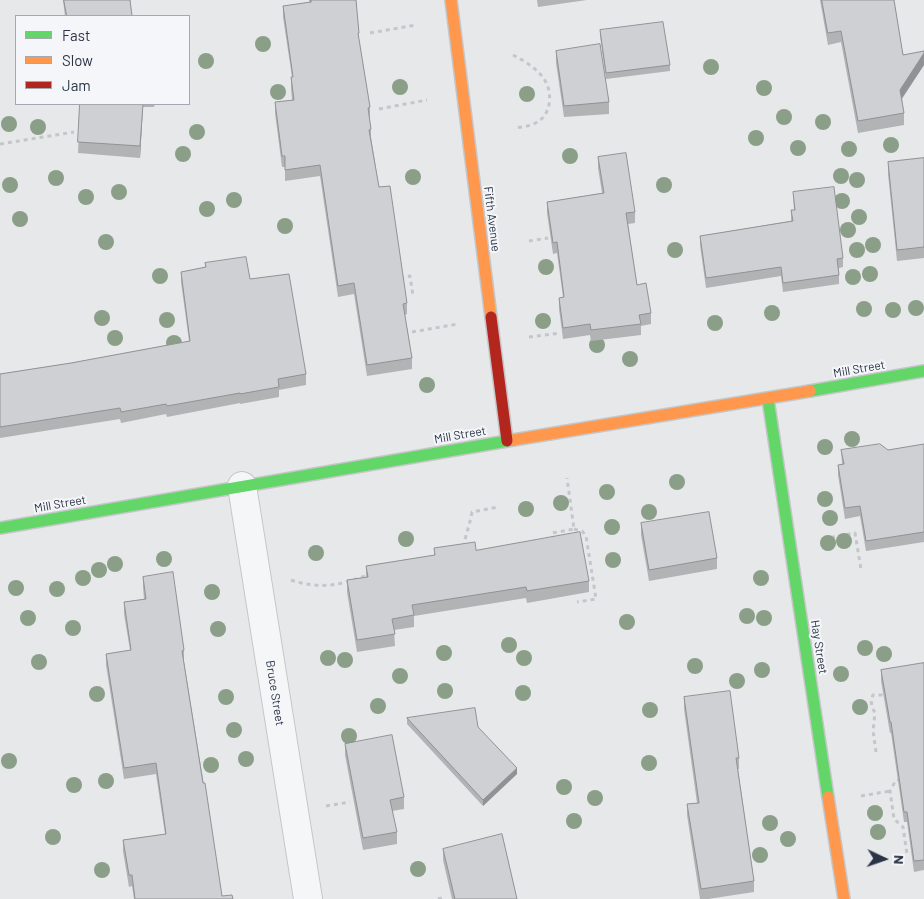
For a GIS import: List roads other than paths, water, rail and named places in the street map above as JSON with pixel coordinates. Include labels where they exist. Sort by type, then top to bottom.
[{"type":"street","name":"Fifth Avenue","points":[[450,0],[507,441]]},
{"type":"street","name":"Mill Street","points":[[0,528],[924,371]]},
{"type":"street","name":"Hay Street","points":[[768,399],[844,899]]},
{"type":"street","name":"Bruce Street","points":[[242,486],[308,899]]}]
